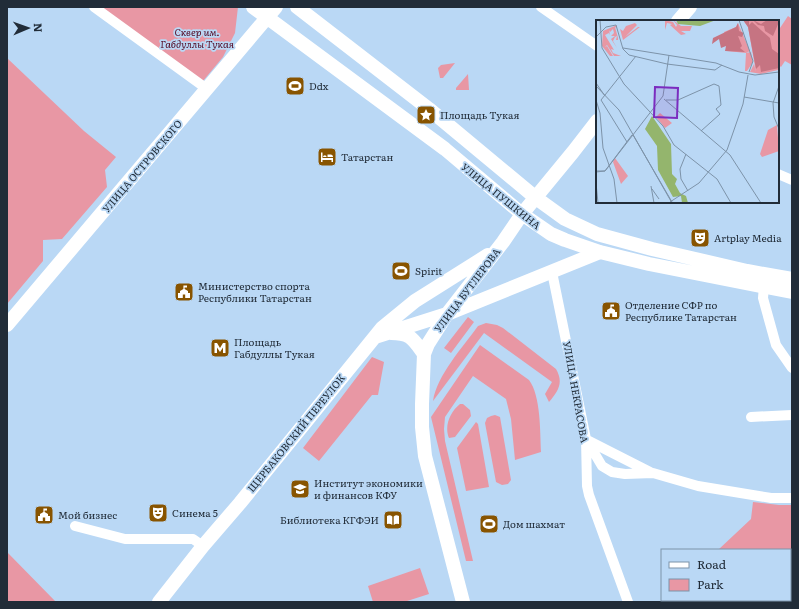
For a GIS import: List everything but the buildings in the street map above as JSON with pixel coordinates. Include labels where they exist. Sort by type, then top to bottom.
[{"type":"main road","name":"УЛИЦА ПУШКИНА","points":[[254,7],[272,12],[445,149],[522,214],[551,234],[600,252],[649,264],[792,292]]},
{"type":"main road","name":"УЛИЦА ПУШКИНА","points":[[296,7],[429,109],[536,198],[565,219],[597,234],[702,261],[792,279]]},
{"type":"main road","points":[[679,20],[690,7]]},
{"type":"main road","name":"УЛИЦА ОСТРОВСКОГО","points":[[7,325],[272,12]]},
{"type":"main road","name":"УЛИЦА БУТЛЕРОВА","points":[[463,602],[425,456],[422,428],[424,354],[428,344],[447,314],[499,248],[522,214],[596,122]]},
{"type":"main road","name":"ЩЕРБАКОВСКИЙ ПЕРЕУЛОК","points":[[159,602],[203,546],[379,335],[382,328],[415,301],[499,248]]},
{"type":"main road","points":[[379,335],[447,314],[600,252]]},
{"type":"main road","points":[[379,335],[405,334],[415,341],[424,354]]},
{"type":"street","points":[[94,7],[207,89]]},
{"type":"street","points":[[541,7],[596,45]]},
{"type":"street","points":[[779,174],[792,180]]},
{"type":"street","name":"УЛИЦА НЕКРАСОВА","points":[[552,272],[586,439],[587,486],[589,495],[628,602]]},
{"type":"street","points":[[764,286],[763,298],[776,345],[792,368]]},
{"type":"street","points":[[751,417],[792,416]]},
{"type":"street","points":[[586,439],[598,460],[606,470],[625,474],[653,473]]},
{"type":"street","points":[[586,439],[616,456],[653,473],[698,486],[771,498],[792,498]]},
{"type":"street","points":[[75,526],[125,539],[193,539],[203,546]]},
{"type":"green space","name":"Сквер им. Габдуллы Тукая","points":[[101,7],[238,7],[235,33],[223,57],[203,81]]},
{"type":"green space","points":[[788,16],[792,19],[792,65],[785,61],[781,67],[779,65],[779,30]]},
{"type":"green space","points":[[7,58],[84,131],[116,157],[105,170],[107,187],[62,239],[43,240],[43,261],[7,304]]},
{"type":"green space","points":[[455,63],[443,78],[440,78],[438,68],[441,65]]},
{"type":"green space","points":[[468,74],[469,90],[456,90],[456,88]]},
{"type":"green space","points":[[468,317],[474,322],[451,353],[444,348]]},
{"type":"green space","points":[[486,323],[503,328],[556,369],[560,383],[549,402],[545,394],[552,382],[484,333],[433,401],[435,391],[451,362],[478,326]]},
{"type":"green space","points":[[480,345],[529,380],[533,387],[538,405],[541,452],[515,460],[511,419],[506,399],[473,376],[445,417],[444,429],[445,441],[473,561],[466,561],[431,417]]},
{"type":"green space","points":[[372,357],[384,362],[378,395],[372,395],[319,461],[303,448]]},
{"type":"green space","points":[[460,404],[463,404],[470,410],[471,416],[455,437],[449,438],[447,429],[449,420],[453,411]]},
{"type":"green space","points":[[495,415],[500,417],[511,480],[508,484],[502,485],[496,482],[485,423],[487,418]]},
{"type":"green space","points":[[476,422],[478,424],[489,487],[466,491],[457,448]]},
{"type":"green space","points":[[753,502],[792,505],[792,602],[745,601],[791,601],[791,549],[719,549],[751,519]]},
{"type":"green space","points":[[7,552],[56,602],[7,602]]},
{"type":"green space","points":[[420,568],[429,594],[404,602],[373,602],[368,586]]},
{"type":"place","name":"Ddx","points":[[295,86]]},
{"type":"place","name":"Площадь Тукая","points":[[426,115]]},
{"type":"place","name":"Татарстан","points":[[327,157]]},
{"type":"place","name":"Artplay Media","points":[[700,238]]},
{"type":"place","name":"Spirit","points":[[401,271]]},
{"type":"place","name":"Министерство спорта Республики Татарстан","points":[[184,292]]},
{"type":"place","name":"Отделение СФР по Республике Татарстан","points":[[611,311]]},
{"type":"place","name":"Площадь Габдуллы Тукая","points":[[220,348]]},
{"type":"place","name":"Институт экономики и финансов КФУ","points":[[300,489]]},
{"type":"place","name":"Синема 5","points":[[158,513]]},
{"type":"place","name":"Мой бизнес","points":[[44,515]]},
{"type":"place","name":"Библиотека КГФЭИ","points":[[393,520]]},
{"type":"place","name":"Дом шахмат","points":[[489,524]]}]
